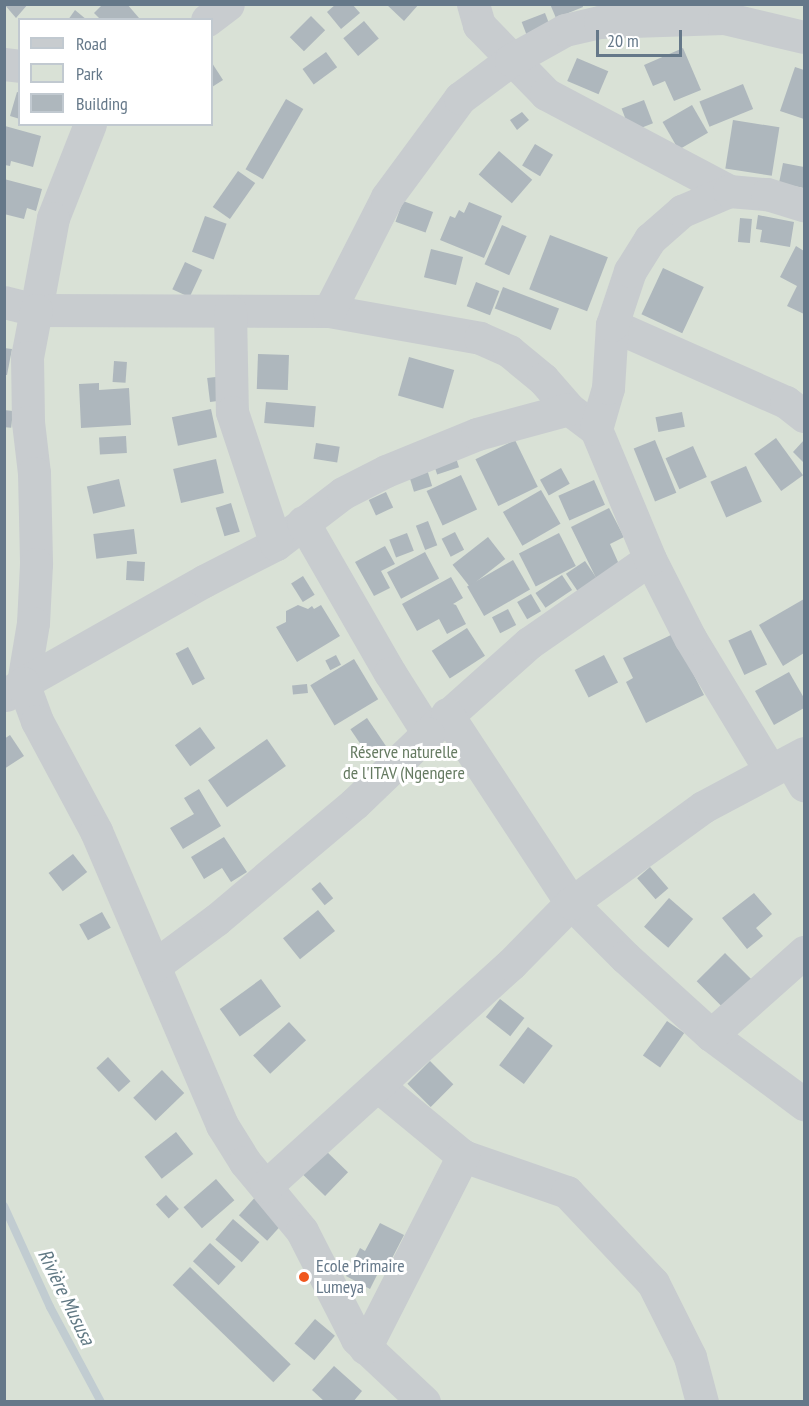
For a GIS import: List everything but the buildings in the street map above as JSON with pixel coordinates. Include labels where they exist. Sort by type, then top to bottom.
[{"type":"street","points":[[210,18],[228,4]]},
{"type":"street","points":[[473,4],[479,25],[546,94],[729,191],[767,194],[804,205]]},
{"type":"street","points":[[329,312],[387,197],[460,98],[511,60],[565,30],[600,22],[724,18],[794,25]]},
{"type":"street","points":[[14,689],[33,623],[36,564],[34,473],[28,422],[27,357],[53,218],[89,126]]},
{"type":"street","points":[[596,429],[608,388],[612,325],[630,272],[650,239],[682,211],[729,191]]},
{"type":"street","points":[[4,302],[36,309],[329,312],[480,338],[509,351],[543,379],[569,409],[596,429],[650,559],[690,638],[792,767],[704,807],[571,903],[511,964],[266,1186]]},
{"type":"street","points":[[230,311],[232,412],[276,544]]},
{"type":"street","points":[[612,325],[786,402],[804,416]]},
{"type":"street","points":[[14,689],[204,581],[276,544],[343,493],[386,471],[477,434],[569,409]]},
{"type":"street","points":[[303,522],[390,673],[438,723],[571,903],[625,957],[711,1035],[804,1104]]},
{"type":"street","points":[[154,966],[216,920],[355,803],[438,723],[529,643],[650,559]]},
{"type":"street","points":[[14,689],[37,721],[96,831],[222,1125],[245,1162],[302,1231],[357,1339],[424,1401]]},
{"type":"street","points":[[711,1035],[804,952]]},
{"type":"street","points":[[378,1086],[463,1156],[567,1192],[653,1283],[690,1357],[702,1401]]},
{"type":"street","points":[[365,1348],[463,1156]]},
{"type":"green space","name":"Réserve naturelle de l'ITAV (Ngengere","points":[[5,5],[804,5],[804,1401],[5,1401]]},
{"type":"waterway","name":"Rivière Mususa","points":[[4,1206],[50,1307],[101,1402]]},
{"type":"place","name":"Ecole Primaire Lumeya","points":[[304,1277]]}]
